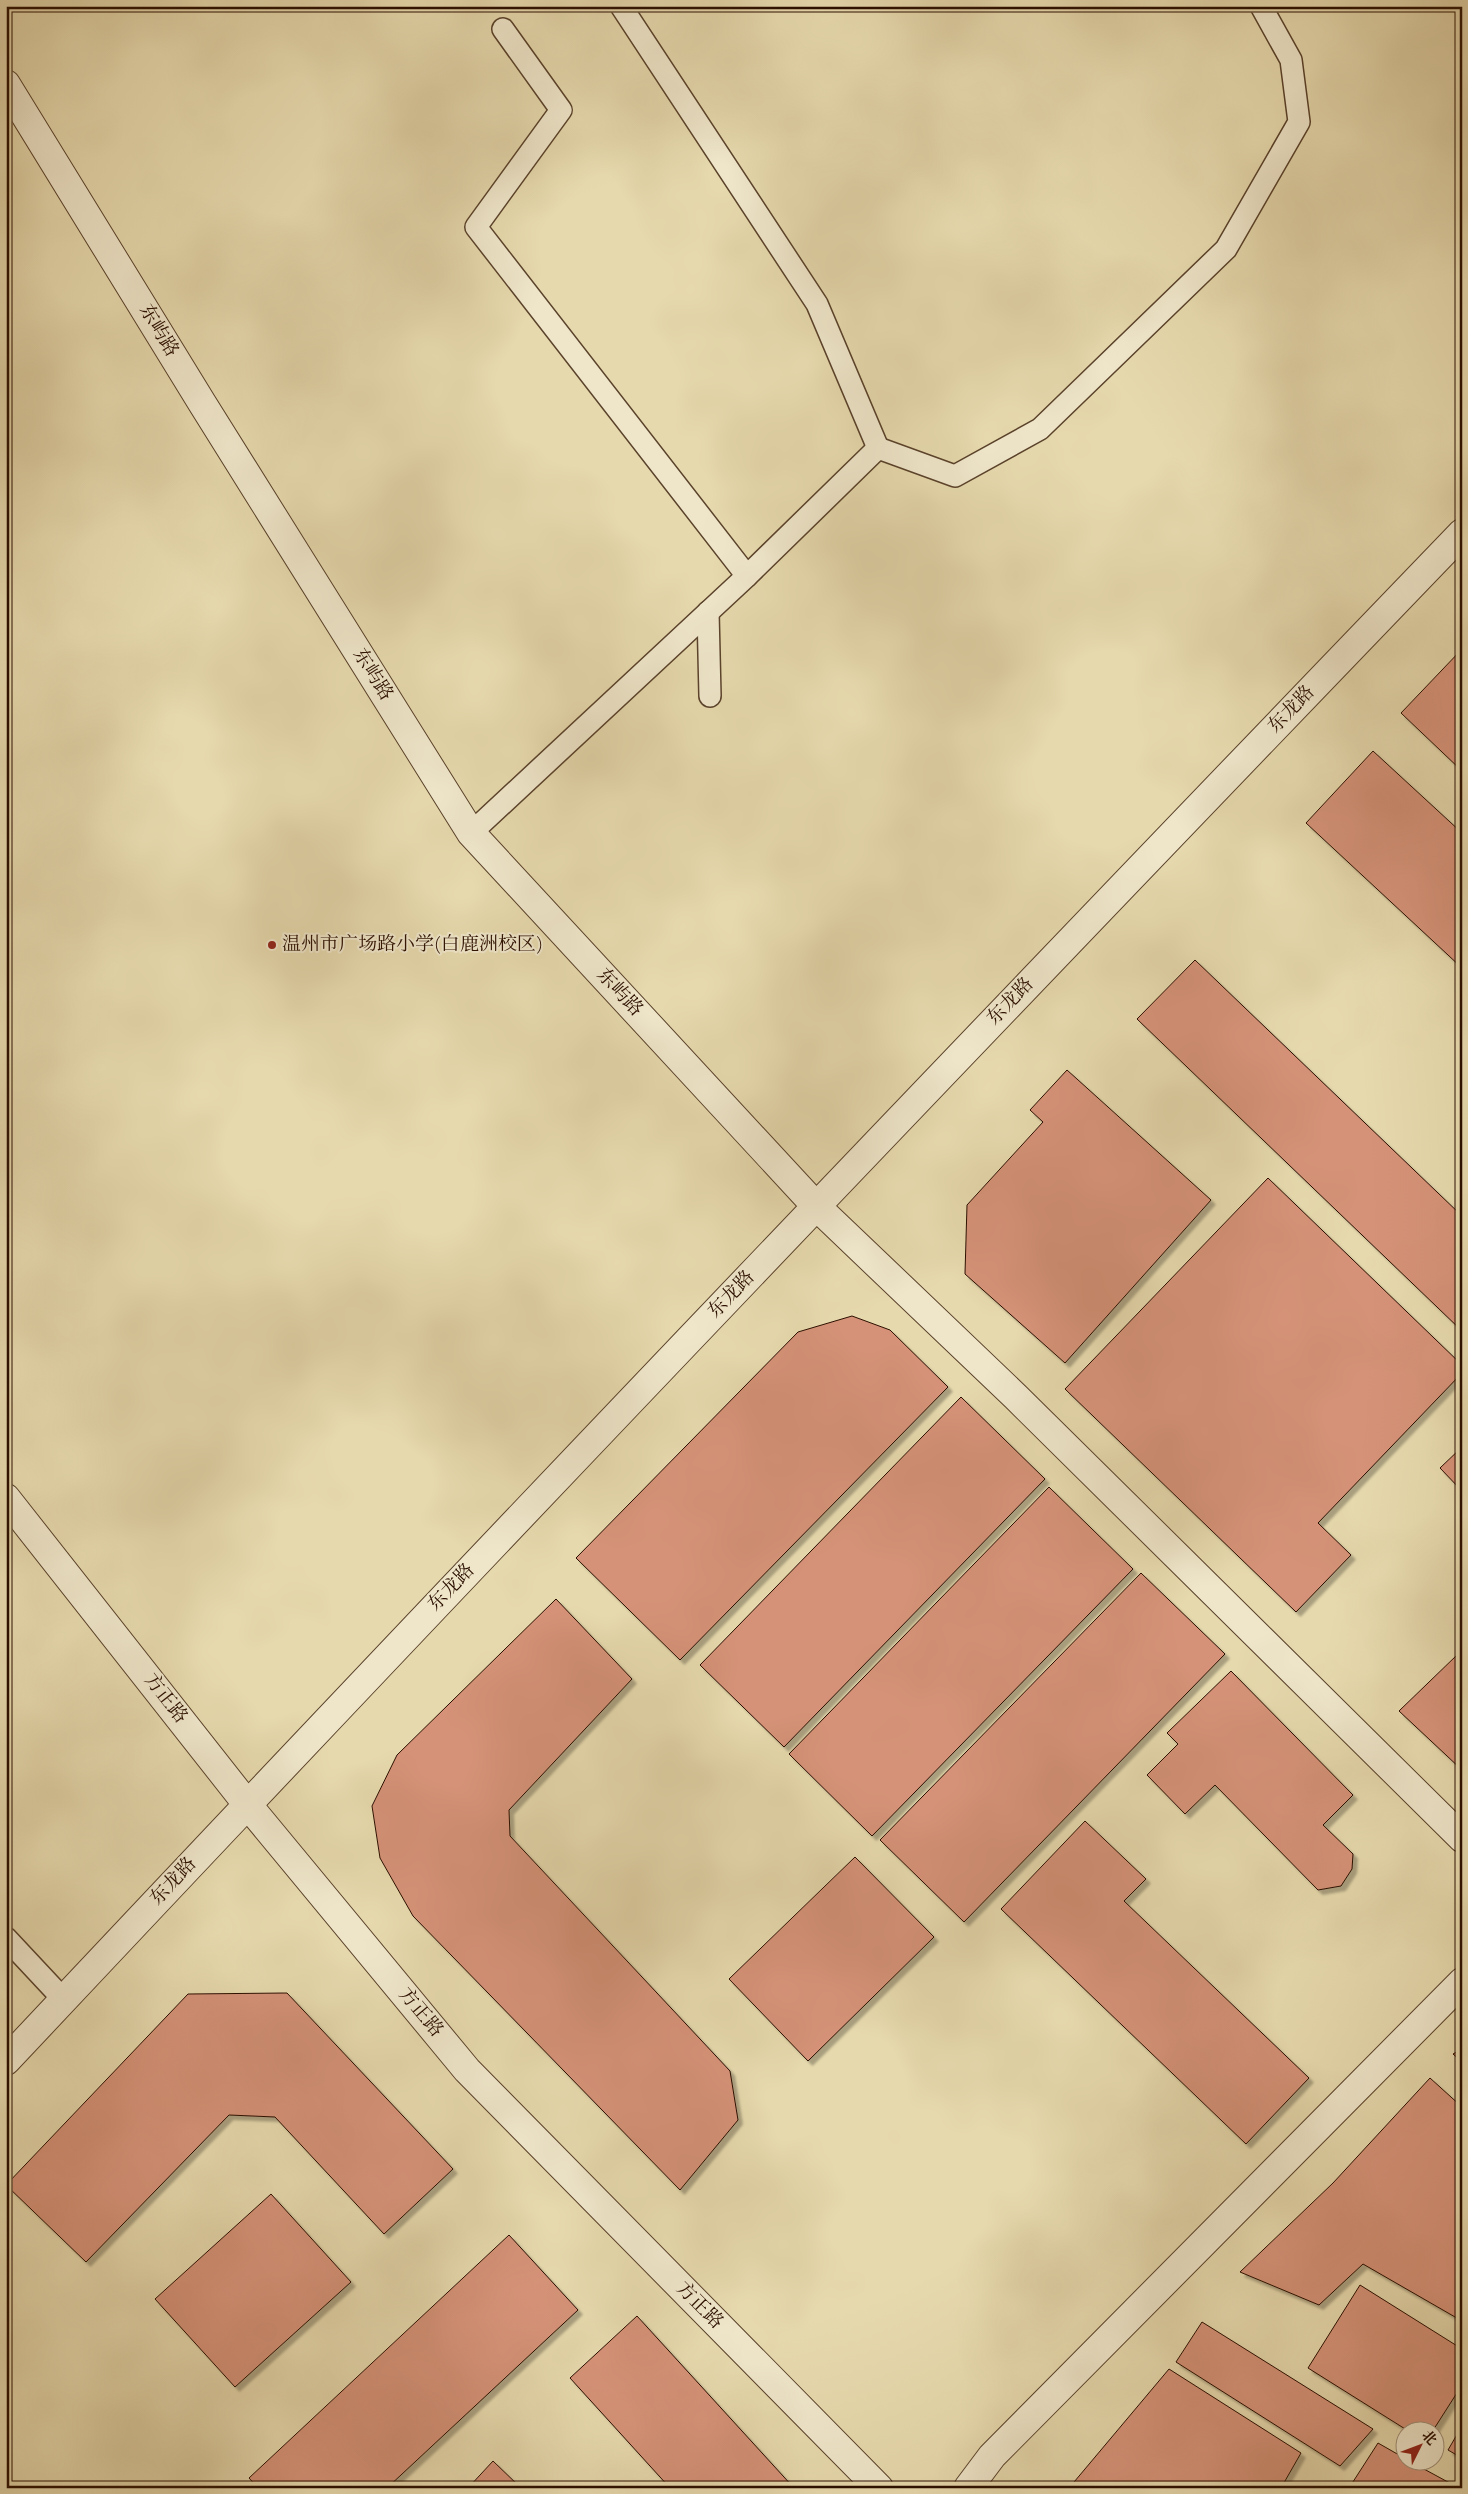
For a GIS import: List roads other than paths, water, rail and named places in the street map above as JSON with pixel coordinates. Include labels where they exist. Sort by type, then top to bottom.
[{"type":"street","name":"东屿路","points":[[6,84],[202,403],[471,833],[816,1206],[1016,1397],[1462,1838]]},
{"type":"street","name":"东龙路","points":[[6,2061],[816,1206],[1462,533]]},
{"type":"street","name":"方正路","points":[[6,1498],[248,1804],[467,2070],[879,2488]]},
{"type":"street","points":[[968,2488],[992,2456],[1462,1982]]},
{"type":"lane","points":[[621,6],[817,304],[878,448],[955,476],[1040,429],[1226,249],[1299,122],[1291,60],[1260,6]]},
{"type":"lane","points":[[503,29],[561,110],[476,227],[747,576]]},
{"type":"lane","points":[[471,833],[747,576],[878,448]]},
{"type":"lane","points":[[708,612],[710,696]]},
{"type":"lane","points":[[6,1938],[64,2000]]},
{"type":"place","name":"温州市广场路小学(白鹿洲校区)","points":[[272,945]]}]
